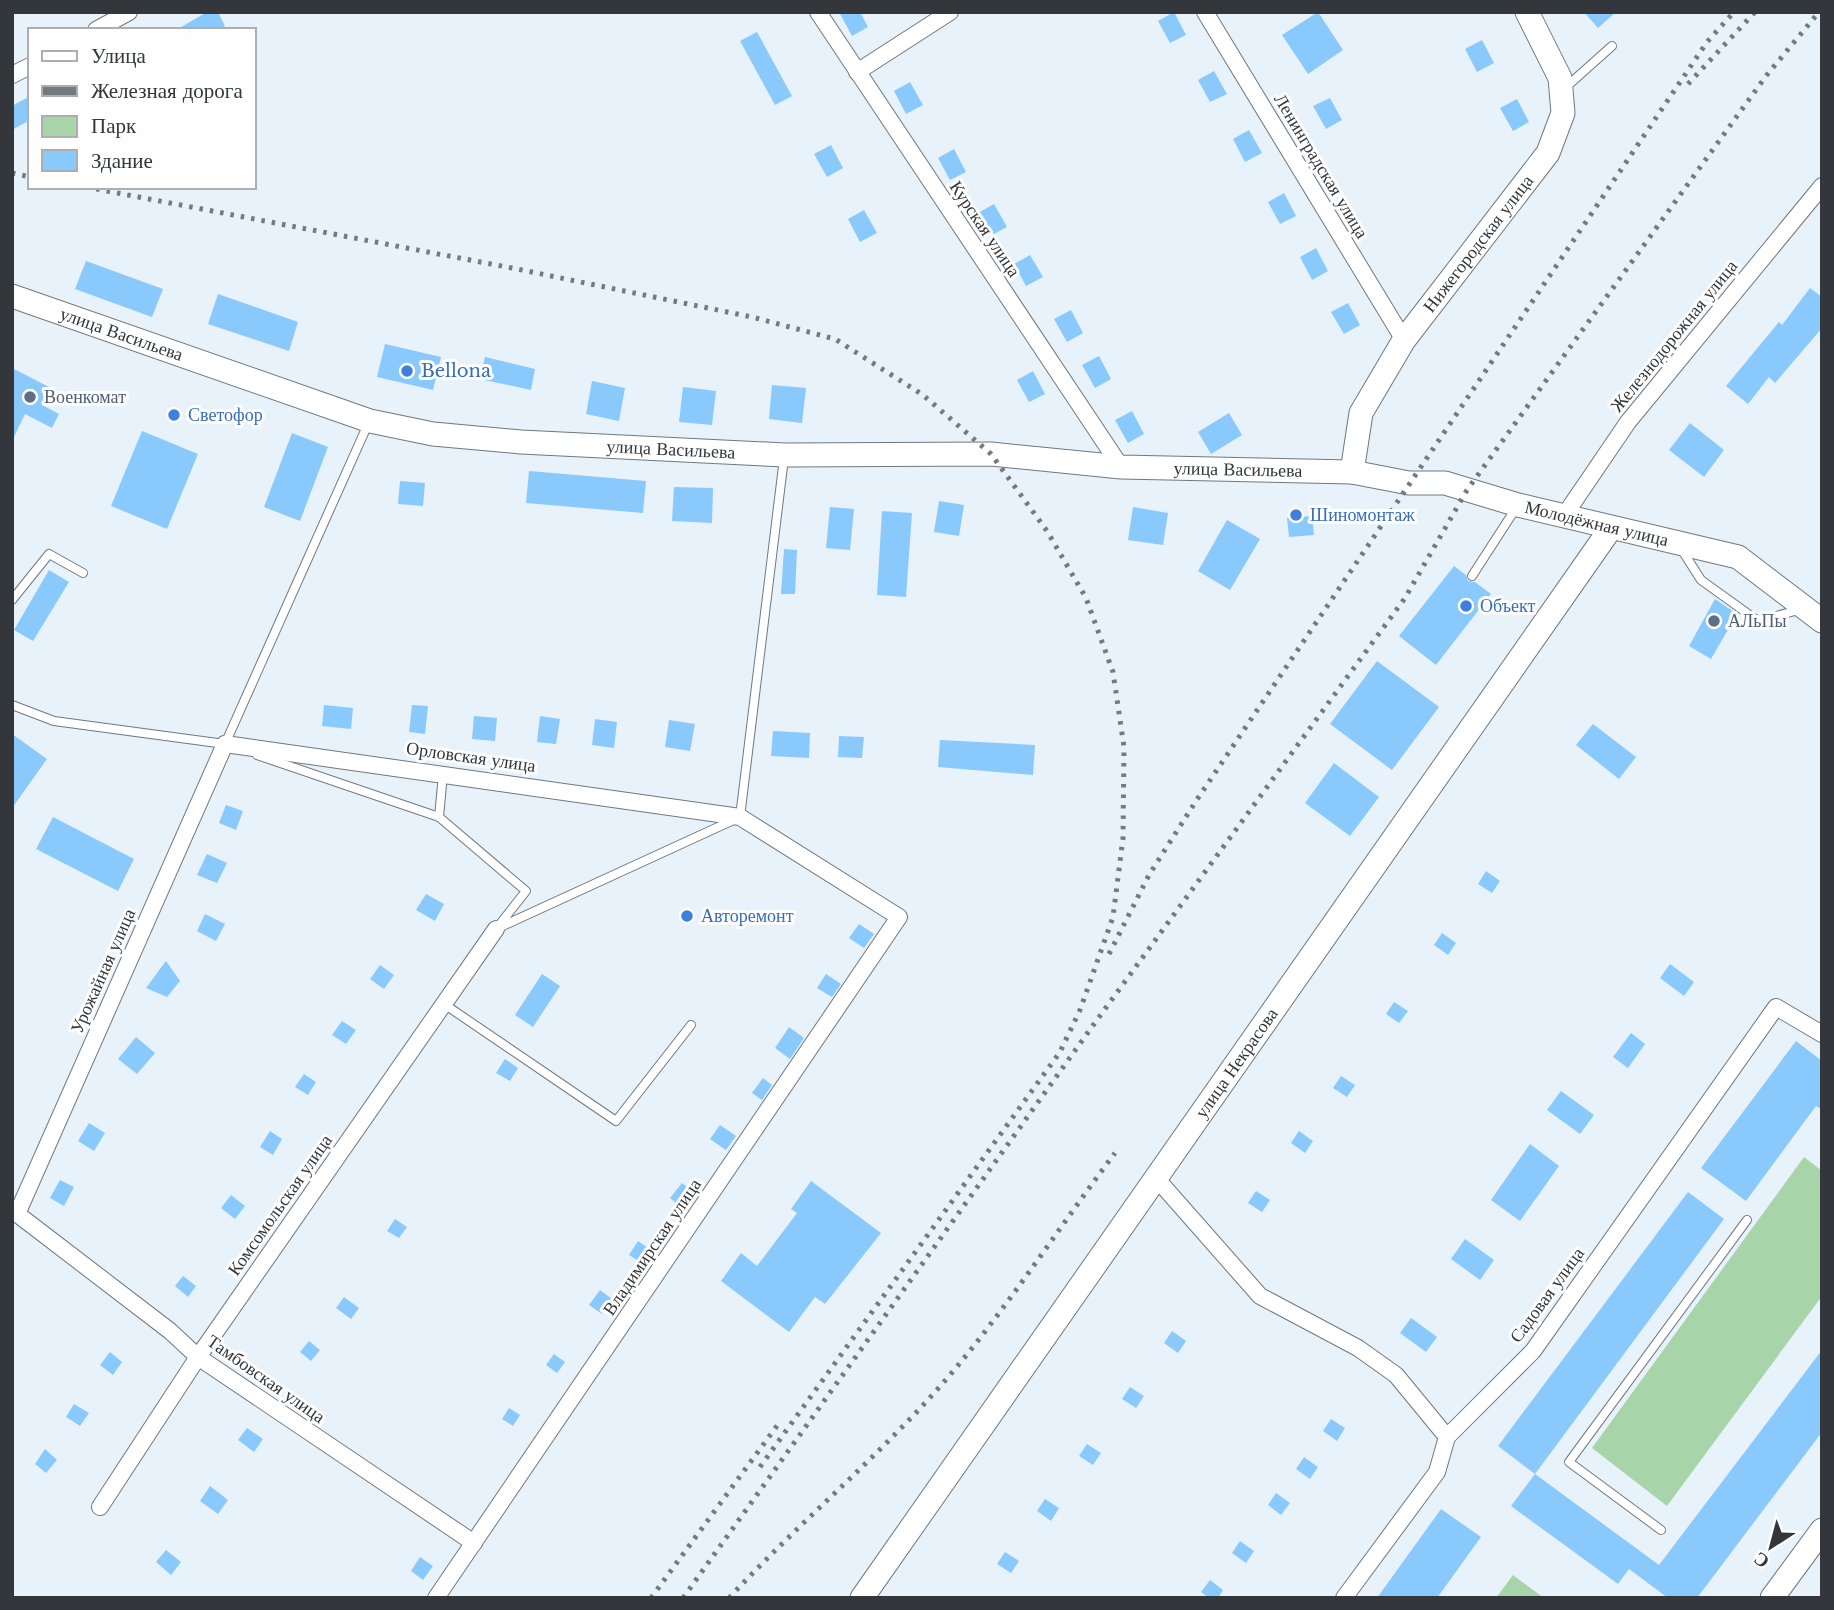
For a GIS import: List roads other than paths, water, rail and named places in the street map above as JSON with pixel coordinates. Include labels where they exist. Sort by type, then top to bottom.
[{"type":"street","points":[[100,28],[129,12]]},
{"type":"street","name":"Курская улица","points":[[818,12],[1121,467]]},
{"type":"street","points":[[857,72],[950,12]]},
{"type":"street","name":"Ленинградская улица","points":[[1205,12],[1404,340]]},
{"type":"street","name":"Нижегородская улица","points":[[1352,472],[1361,413],[1404,340],[1548,153],[1563,113],[1560,78],[1527,12]]},
{"type":"street","points":[[12,75],[28,67]]},
{"type":"street","name":"Железнодорожная улица","points":[[1564,516],[1628,422],[1822,186]]},
{"type":"street","name":"улица Васильева","points":[[12,296],[370,421],[433,434],[521,442],[785,455],[991,454],[1121,467],[1352,472]]},
{"type":"street","name":"Молодёжная улица","points":[[1352,472],[1409,483],[1445,483],[1518,505],[1738,557],[1813,615]]},
{"type":"street","name":"улица Некрасова","points":[[862,1598],[1611,528]]},
{"type":"street","name":"Орловская улица","points":[[225,744],[740,817],[899,917]]},
{"type":"street","name":"Урожайная улица","points":[[14,1212],[225,744]]},
{"type":"street","name":"Владимирская улица","points":[[436,1598],[899,917]]},
{"type":"street","name":"Комсомольская улица","points":[[100,1507],[198,1357],[496,929]]},
{"type":"street","name":"Садовая улица","points":[[1344,1598],[1437,1472],[1447,1437],[1533,1351],[1776,1007],[1822,1034]]},
{"type":"street","points":[[1156,1178],[1261,1296],[1358,1348],[1396,1375],[1447,1437]]},
{"type":"street","name":"Тамбовская улица","points":[[14,1212],[170,1331],[198,1357],[474,1543]]},
{"type":"street","points":[[1772,1598],[1822,1530]]},
{"type":"lane","points":[[1561,91],[1612,46]]},
{"type":"lane","points":[[370,421],[225,744],[439,817],[526,891],[496,929]]},
{"type":"lane","points":[[496,929],[740,817],[785,455]]},
{"type":"lane","points":[[1472,576],[1518,505]]},
{"type":"lane","points":[[1676,543],[1701,580],[1758,621],[1813,615]]},
{"type":"lane","points":[[12,600],[49,554],[83,573]]},
{"type":"lane","name":"Орловская улица","points":[[12,705],[54,721],[225,744]]},
{"type":"lane","points":[[439,817],[443,773]]},
{"type":"lane","points":[[444,1004],[616,1121],[691,1025]]},
{"type":"lane","points":[[1661,1530],[1569,1462],[1747,1220]]},
{"type":"railway","points":[[1109,954],[1149,875],[1196,801],[1707,42],[1734,12]]},
{"type":"railway","points":[[1688,84],[1755,12]]},
{"type":"railway","points":[[683,1598],[1094,1024],[1405,598],[1467,490],[1766,76],[1819,12]]},
{"type":"railway","points":[[12,173],[28,177]]},
{"type":"railway","points":[[97,189],[512,268],[752,317],[835,339],[923,395],[991,454],[1047,531],[1086,598],[1113,672],[1124,747],[1123,838],[1113,917],[1080,1010],[1060,1052],[757,1471]]},
{"type":"railway","points":[[729,1598],[905,1424],[960,1363],[1115,1153]]},
{"type":"railway","points":[[651,1598],[779,1423]]},
{"type":"place","name":"Bellona","points":[[407,371]]},
{"type":"place","name":"Военкомат","points":[[30,397]]},
{"type":"place","name":"Светофор","points":[[174,415]]},
{"type":"place","name":"Шиномонтаж","points":[[1296,515]]},
{"type":"place","name":"Объект","points":[[1466,606]]},
{"type":"place","name":"АЛьПы","points":[[1714,621]]},
{"type":"place","name":"Авторемонт","points":[[687,916]]}]
